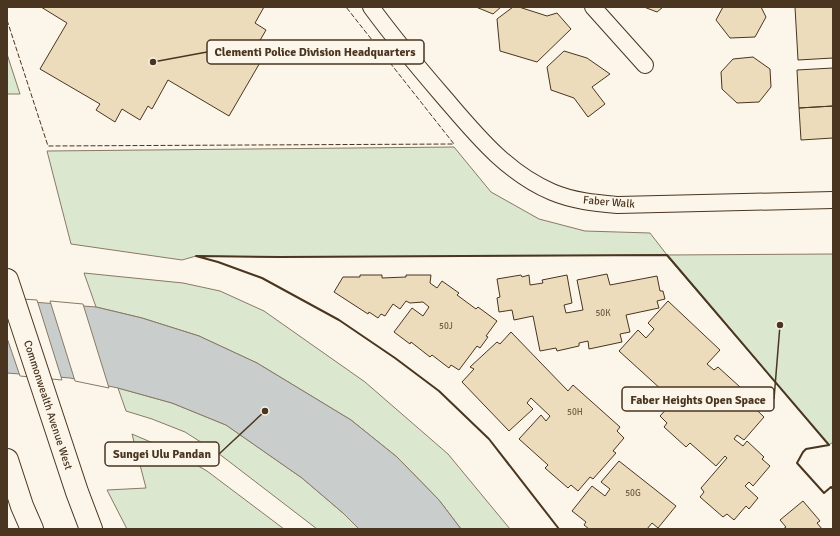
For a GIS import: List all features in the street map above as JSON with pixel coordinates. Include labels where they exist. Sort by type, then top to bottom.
[{"type":"main road","name":"Commonwealth Avenue West","points":[[7,280],[77,492],[91,529]]},
{"type":"main road","points":[[7,460],[22,506],[32,529]]},
{"type":"street","name":"Faber Walk","points":[[371,7],[400,46],[485,145],[518,173],[552,192],[586,202],[618,205],[833,200]]},
{"type":"street","points":[[593,7],[645,64]]},
{"type":"green space","points":[[7,54],[20,94],[7,94]]},
{"type":"green space","points":[[454,147],[491,192],[539,219],[585,231],[650,233],[667,255],[833,254],[833,442],[829,445],[666,255],[196,256],[182,260],[71,244],[47,151]]},
{"type":"green space","points":[[84,273],[183,283],[220,291],[264,311],[365,382],[448,454],[510,529],[461,529],[439,500],[397,457],[351,420],[257,363],[199,336],[142,318],[96,307]]},
{"type":"green space","points":[[118,388],[172,403],[226,425],[302,478],[343,513],[359,529],[317,529],[218,453],[185,432],[126,411]]},
{"type":"green space","points":[[132,434],[174,452],[207,471],[284,529],[127,529],[107,490],[146,488]]},
{"type":"shaded area","points":[[7,300],[96,307],[142,318],[199,336],[257,363],[351,420],[397,457],[439,500],[461,529],[359,529],[343,513],[302,478],[226,425],[172,403],[118,388],[70,378],[7,373]]},
{"type":"pier","points":[[7,298],[37,300],[62,380],[20,376],[7,338]]},
{"type":"pier","points":[[50,301],[83,304],[109,388],[75,381]]},
{"type":"building","points":[[41,7],[264,7],[255,23],[266,30],[255,49],[265,54],[229,116],[168,80],[152,109],[148,106],[140,120],[122,109],[115,122],[96,110],[100,104],[40,69],[67,23]]},
{"type":"building","points":[[476,7],[501,7],[493,14]]},
{"type":"building","points":[[513,7],[519,7],[547,16],[557,13],[571,29],[537,62],[500,51],[497,19]]},
{"type":"building","points":[[644,7],[663,7],[657,12]]},
{"type":"building","points":[[723,7],[761,7],[766,17],[755,37],[730,38],[716,20]]},
{"type":"building","points":[[795,7],[833,7],[833,58],[798,60]]},
{"type":"building","points":[[564,51],[587,58],[610,74],[592,87],[605,104],[588,117],[574,98],[551,90],[547,67]]},
{"type":"building","points":[[753,57],[770,69],[771,87],[759,102],[737,103],[722,89],[721,72],[733,59]]},
{"type":"building","points":[[833,68],[833,106],[799,108],[797,70]]},
{"type":"building","points":[[833,106],[833,138],[801,140],[799,108]]},
{"type":"building","points":[[607,274],[610,285],[657,276],[660,291],[663,291],[665,299],[657,301],[659,308],[626,315],[630,332],[620,334],[622,342],[589,349],[588,341],[579,343],[579,346],[557,351],[556,348],[540,351],[533,316],[514,320],[512,310],[499,312],[497,298],[500,297],[497,279],[529,275],[530,285],[543,283],[542,280],[567,275],[572,303],[564,305],[566,313],[583,310],[577,280]]},
{"type":"building","points":[[360,275],[382,275],[382,278],[406,277],[406,275],[431,275],[430,283],[437,288],[442,281],[459,293],[457,295],[476,309],[478,307],[497,321],[486,336],[488,337],[480,348],[477,346],[459,370],[451,365],[449,368],[432,355],[430,357],[411,342],[410,344],[394,332],[412,308],[423,316],[429,307],[423,302],[410,303],[406,301],[400,309],[393,304],[385,316],[381,314],[378,318],[369,312],[368,314],[334,292],[343,277],[360,277]]},
{"type":"building","points":[[668,301],[720,350],[707,364],[714,370],[718,367],[740,387],[737,391],[764,417],[744,440],[737,435],[734,439],[743,446],[747,441],[764,457],[762,459],[770,466],[753,486],[749,482],[745,486],[758,498],[749,509],[746,506],[734,520],[727,514],[723,517],[700,497],[704,492],[701,488],[727,458],[725,456],[716,466],[690,443],[686,447],[664,427],[667,423],[660,416],[674,401],[619,351],[638,330],[646,338],[654,329],[648,323]]},
{"type":"building","points":[[511,332],[568,391],[573,385],[620,427],[617,431],[624,438],[613,451],[616,453],[593,479],[590,477],[578,491],[571,485],[568,488],[545,468],[548,465],[519,439],[541,415],[546,421],[550,416],[531,398],[527,403],[533,409],[509,431],[462,382],[474,369],[470,367],[497,342],[500,344]]},
{"type":"building","points":[[619,461],[676,506],[658,528],[652,523],[647,529],[589,529],[584,525],[586,522],[572,511],[592,486],[605,496],[610,489],[601,482]]},
{"type":"building","points":[[803,501],[820,521],[817,523],[822,529],[783,529],[786,527],[780,520]]},
{"type":"fence","points":[[7,20],[48,146],[454,144],[346,7]]},
{"type":"wall","points":[[559,529],[489,439],[439,391],[395,358],[339,320],[262,278],[218,262],[196,256],[667,255],[829,445],[806,449],[797,463],[824,493],[831,487],[833,489]]},
{"type":"place","name":"Clementi Police Division Headquarters","points":[[153,62]]},
{"type":"place","name":"Faber Heights Open Space","points":[[780,325]]},
{"type":"place","name":"Sungei Ulu Pandan","points":[[265,411]]}]
